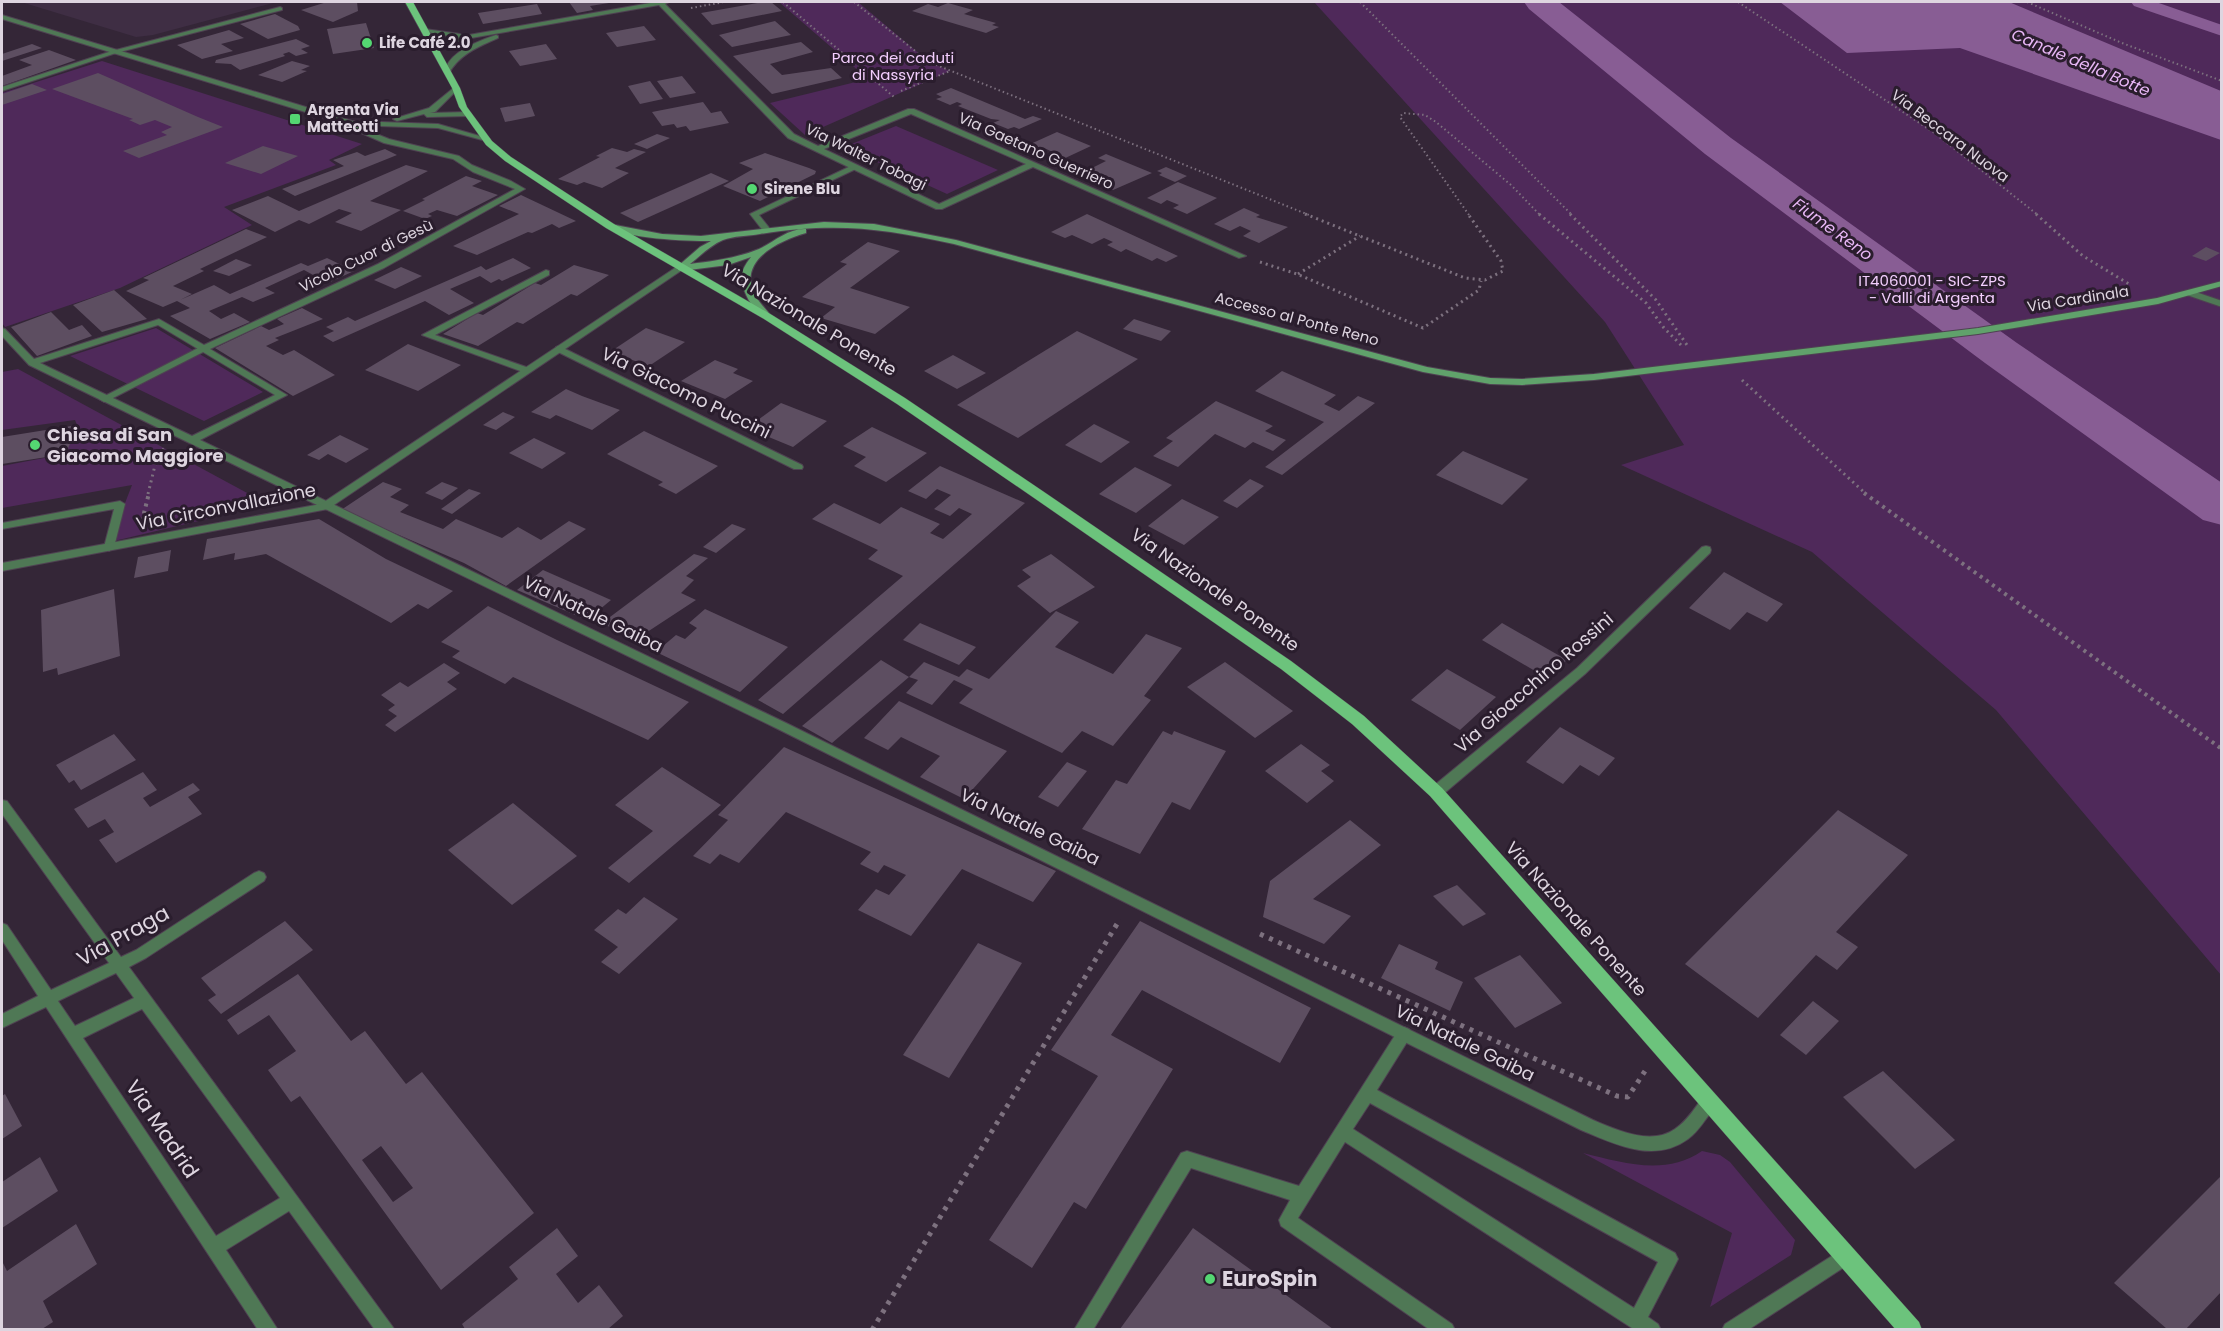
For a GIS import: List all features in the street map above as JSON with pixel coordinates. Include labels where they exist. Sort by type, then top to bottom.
[{"type":"main road","name":"Via Nazionale Ponente","points":[[410,2],[456,88],[467,114],[486,139],[508,159],[610,226],[768,317],[901,401],[1286,665],[1358,720],[1436,792],[1911,1329]]},
{"type":"main road","name":"Accesso al Ponte Reno","points":[[610,226],[661,237],[727,236],[835,224],[861,223],[893,228],[956,242],[1459,377],[1522,382],[1559,381],[1758,357]]},
{"type":"main road","name":"Accesso al Ponte Reno","points":[[681,268],[728,262],[764,250],[794,234],[835,224]]},
{"type":"main road","name":"Accesso al Ponte Reno","points":[[681,268],[703,249],[727,236]]},
{"type":"main road","name":"Accesso al Ponte Reno","points":[[764,250],[749,267],[747,285],[753,300],[768,317]]},
{"type":"main road","name":"Via Cardinala","points":[[1758,357],[1947,335],[2134,305],[2190,293],[2222,283]]},
{"type":"street","points":[[435,48],[470,36],[521,29],[660,2],[671,2]]},
{"type":"street","name":"Via Walter Tobagi","points":[[660,2],[791,136],[939,207],[1033,164]]},
{"type":"street","points":[[2,89],[114,52],[280,9]]},
{"type":"street","points":[[2,17],[351,123],[416,125],[453,129],[486,139]]},
{"type":"street","points":[[447,72],[450,64],[457,58],[484,42],[521,29]]},
{"type":"street","points":[[425,31],[470,36]]},
{"type":"street","points":[[435,48],[484,42]]},
{"type":"street","points":[[409,117],[432,110],[456,88]]},
{"type":"street","points":[[818,148],[911,111]]},
{"type":"street","name":"Via Gaetano Guerriero","points":[[911,111],[1242,256]]},
{"type":"street","points":[[351,123],[448,112],[467,114]]},
{"type":"street","points":[[416,125],[447,121],[467,114]]},
{"type":"street","name":"Vicolo Cuor di Gesù","points":[[204,348],[381,266],[521,189],[506,180],[470,167],[456,157],[376,136],[359,130],[351,123]]},
{"type":"street","points":[[767,230],[754,214],[856,167]]},
{"type":"street","name":"Via Circonvallazione","points":[[2,567],[324,507],[681,268]]},
{"type":"street","points":[[526,370],[427,335],[546,273]]},
{"type":"street","points":[[2190,293],[2222,304]]},
{"type":"street","points":[[2,331],[32,363],[159,321],[282,395],[187,440]]},
{"type":"street","points":[[104,399],[204,348]]},
{"type":"street","name":"Via Giacomo Puccini","points":[[559,349],[798,467]]},
{"type":"street","name":"Via Natale Gaiba","points":[[32,363],[324,507],[782,726],[1587,1125],[1630,1141],[1659,1143],[1676,1138],[1688,1128],[1709,1102]]},
{"type":"street","points":[[2,525],[120,504],[109,547]]},
{"type":"street","name":"Via Gioacchino Rossini","points":[[1436,792],[1581,671],[1706,550]]},
{"type":"street","points":[[2,805],[386,1329]]},
{"type":"street","name":"Via Praga","points":[[2,1021],[141,954],[259,877]]},
{"type":"street","name":"Via Madrid","points":[[2,929],[269,1329]]},
{"type":"street","points":[[73,1035],[145,1000]]},
{"type":"street","points":[[1404,1034],[1287,1220],[1446,1329]]},
{"type":"street","points":[[1342,1132],[1645,1325],[1669,1259],[1367,1093]]},
{"type":"street","points":[[1083,1329],[1187,1159],[1303,1196]]},
{"type":"street","points":[[214,1247],[291,1200]]},
{"type":"street","points":[[1731,1329],[1846,1256]]},
{"type":"path","points":[[783,2],[911,111]]},
{"type":"path","points":[[854,2],[929,62],[1465,278],[1481,281],[1496,278],[1503,271],[1501,261],[1400,117],[1403,113],[1425,115],[1503,178],[1542,217],[1571,238],[1646,303],[1664,328],[1700,363]]},
{"type":"path","points":[[1360,2],[1656,300],[1700,363]]},
{"type":"path","name":"Via Beccara Nuova","points":[[1738,2],[1933,132],[2040,216],[2060,238],[2083,256],[2135,287]]},
{"type":"path","points":[[2027,2],[2122,43],[2222,81]]},
{"type":"path","points":[[1297,274],[1360,236]]},
{"type":"path","points":[[1242,256],[1297,274],[1423,328],[1479,290],[1481,281]]},
{"type":"path","points":[[1722,361],[1871,499],[2222,749]]},
{"type":"path","points":[[137,542],[158,453],[187,440]]},
{"type":"path","points":[[872,1329],[1132,899]]},
{"type":"shaded area","points":[[21,2],[277,2],[153,35],[136,37]]},
{"type":"green space","name":"Parco dei caduti di Nassyria","points":[[779,2],[858,2],[929,62],[950,71],[805,135],[770,103],[868,79]]},
{"type":"green space","name":"IT4060001 - SIC-ZPS - Valli di Argenta","points":[[1314,2],[2221,2],[2221,975],[1996,710],[1812,552],[1621,465],[1684,445],[1605,322]]},
{"type":"green space","points":[[102,61],[362,144],[329,160],[336,165],[224,207],[252,225],[120,288],[5,327],[2,323],[2,93]]},
{"type":"green space","points":[[896,126],[998,170],[947,194],[844,147]]},
{"type":"green space","points":[[156,328],[263,392],[204,421],[70,356]]},
{"type":"green space","points":[[18,369],[249,494],[232,513],[110,542],[132,485],[2,508],[2,466],[65,454],[77,425],[75,420],[2,430],[2,372]]},
{"type":"green space","points":[[1702,1151],[1720,1155],[1730,1162],[1795,1240],[1791,1255],[1710,1307],[1732,1233],[1583,1153],[1629,1163],[1659,1165],[1688,1159]]},
{"type":"water","name":"Canale della Botte","points":[[1780,2],[2009,2],[2221,91],[2221,140],[1960,48],[1847,53]]},
{"type":"building","points":[[327,2],[357,2],[358,11],[333,22],[301,10]]},
{"type":"building","points":[[569,2],[609,3],[590,6],[593,10],[577,13]]},
{"type":"building","points":[[771,2],[782,11],[712,25],[701,13]]},
{"type":"building","points":[[948,3],[973,10],[964,14],[996,23],[992,25],[999,27],[986,33],[912,11],[928,4],[938,7]]},
{"type":"building","points":[[537,4],[542,14],[483,24],[478,13]]},
{"type":"building","points":[[275,14],[298,26],[300,30],[268,39],[240,24]]},
{"type":"building","points":[[775,21],[791,35],[732,47],[719,35]]},
{"type":"building","points":[[366,23],[374,48],[333,54],[327,29]]},
{"type":"building","points":[[644,26],[656,40],[617,47],[606,33]]},
{"type":"building","points":[[229,30],[244,38],[221,44],[233,51],[202,59],[177,45]]},
{"type":"building","points":[[296,39],[310,46],[301,49],[308,53],[296,56],[289,52],[283,54],[285,56],[240,70],[231,64],[215,63],[216,60]]},
{"type":"building","points":[[801,42],[813,52],[770,64],[782,75],[831,68],[842,78],[772,94],[733,56]]},
{"type":"building","points":[[32,44],[42,48],[2,61],[2,54]]},
{"type":"building","points":[[546,44],[557,59],[520,66],[509,51]]},
{"type":"building","points":[[49,50],[76,60],[2,86],[2,76],[32,65],[19,60]]},
{"type":"building","points":[[292,61],[310,66],[301,70],[307,71],[282,82],[258,75]]},
{"type":"building","points":[[98,73],[223,127],[139,158],[123,151],[167,135],[161,132],[172,127],[155,120],[140,125],[129,120],[133,119],[52,89]]},
{"type":"building","points":[[682,76],[696,93],[670,98],[657,81]]},
{"type":"building","points":[[650,81],[663,99],[640,104],[628,86]]},
{"type":"building","points":[[32,84],[47,90],[2,105],[2,94]]},
{"type":"building","points":[[951,88],[1025,119],[1033,116],[1042,119],[1019,129],[1014,127],[1008,129],[993,123],[1000,120],[991,119],[958,106],[962,104],[957,102],[950,105],[936,99],[942,97],[936,94]]},
{"type":"building","points":[[703,102],[711,113],[721,111],[729,123],[690,131],[686,126],[677,128],[674,124],[662,126],[652,112]]},
{"type":"building","points":[[530,103],[535,116],[505,122],[500,108]]},
{"type":"building","points":[[1057,132],[1091,146],[1061,160],[1049,155],[1055,153],[1044,148],[1038,151],[1026,146]]},
{"type":"building","points":[[657,134],[670,138],[647,149],[634,144]]},
{"type":"building","points":[[263,146],[298,156],[261,174],[225,163]]},
{"type":"building","points":[[612,148],[627,152],[634,149],[646,152],[615,168],[629,173],[602,188],[584,182],[577,185],[558,179],[600,157],[596,156]]},
{"type":"building","points":[[385,149],[397,155],[295,196],[282,189],[344,166],[333,160],[357,152],[365,156]]},
{"type":"building","points":[[765,153],[809,168],[816,171],[815,174],[760,201],[723,186],[753,169],[739,163]]},
{"type":"building","points":[[1106,154],[1152,173],[1113,190],[1106,187],[1114,179],[1103,175],[1097,178],[1084,172],[1106,161],[1098,158]]},
{"type":"building","points":[[406,165],[428,171],[370,201],[401,210],[361,231],[335,222],[352,213],[339,209],[309,224],[299,220],[275,232],[232,210],[268,196],[299,211]]},
{"type":"building","points":[[1166,167],[1187,176],[1175,182],[1159,175],[1162,173],[1157,171]]},
{"type":"building","points":[[711,173],[729,181],[638,222],[620,213]]},
{"type":"building","points":[[466,176],[482,181],[472,186],[498,195],[457,216],[437,210],[428,214],[432,216],[425,219],[403,211],[425,200],[422,199]]},
{"type":"building","points":[[1178,182],[1217,198],[1187,214],[1173,208],[1179,205],[1167,200],[1161,204],[1147,198]]},
{"type":"building","points":[[521,195],[576,221],[559,228],[552,224],[532,233],[528,232],[477,255],[453,246],[519,214],[499,206]]},
{"type":"building","points":[[1244,208],[1260,215],[1256,217],[1288,227],[1259,243],[1243,236],[1251,231],[1240,226],[1230,231],[1214,224]]},
{"type":"building","points":[[1087,214],[1178,256],[1166,262],[1157,258],[1152,261],[1126,249],[1121,252],[1107,245],[1113,242],[1104,238],[1092,244],[1072,235],[1065,238],[1051,232]]},
{"type":"building","points":[[246,229],[267,237],[200,269],[204,271],[173,286],[192,294],[180,300],[214,285],[230,294],[301,263],[308,266],[327,258],[354,271],[328,283],[304,270],[265,288],[275,293],[253,302],[242,297],[209,311],[221,319],[234,313],[250,322],[210,339],[170,316],[190,308],[177,301],[163,307],[126,291],[149,280],[143,278]]},
{"type":"building","points":[[868,242],[900,251],[850,288],[910,307],[875,334],[821,318],[835,307],[802,297],[847,264],[840,262]]},
{"type":"building","points":[[2206,247],[2220,253],[2206,261],[2192,256]]},
{"type":"building","points":[[513,258],[531,268],[502,281],[499,279],[491,283],[480,276],[450,289],[474,303],[449,315],[425,301],[333,342],[323,336],[334,331],[326,327],[348,317],[355,321],[481,266],[486,270]]},
{"type":"building","points":[[236,259],[252,265],[229,276],[213,271]]},
{"type":"building","points":[[574,265],[609,275],[577,296],[571,294],[523,324],[517,322],[478,346],[443,334],[477,313],[483,315],[535,283],[541,285]]},
{"type":"building","points":[[401,267],[422,276],[395,289],[374,280]]},
{"type":"building","points":[[114,290],[147,319],[102,332],[73,305]]},
{"type":"building","points":[[302,308],[323,319],[275,338],[279,340],[266,346],[283,355],[294,350],[335,375],[293,396],[215,348],[261,326],[269,330],[284,324],[277,319]]},
{"type":"building","points":[[51,312],[69,330],[82,325],[92,336],[37,356],[11,327]]},
{"type":"building","points":[[1134,319],[1171,331],[1161,341],[1123,329]]},
{"type":"building","points":[[646,328],[685,342],[649,366],[610,352]]},
{"type":"building","points":[[1077,331],[1138,359],[1018,438],[957,405]]},
{"type":"building","points":[[408,344],[461,365],[418,391],[365,370]]},
{"type":"building","points":[[953,355],[986,373],[957,389],[924,371]]},
{"type":"building","points":[[715,360],[738,369],[733,373],[753,381],[725,399],[681,381]]},
{"type":"building","points":[[1282,371],[1336,395],[1324,404],[1339,411],[1358,396],[1375,403],[1282,475],[1265,467],[1324,422],[1255,391]]},
{"type":"building","points":[[566,389],[620,410],[592,430],[556,415],[550,419],[531,412]]},
{"type":"building","points":[[1216,401],[1273,426],[1265,431],[1286,440],[1273,451],[1253,442],[1245,448],[1215,434],[1178,467],[1153,456],[1173,441],[1166,438]]},
{"type":"building","points":[[781,403],[827,421],[793,447],[747,428]]},
{"type":"building","points":[[503,412],[515,417],[496,430],[483,425]]},
{"type":"building","points":[[1094,424],[1130,442],[1101,463],[1065,445]]},
{"type":"building","name":"Chiesa di San Giacomo Maggiore","points":[[77,425],[66,454],[2,464],[2,437]]},
{"type":"building","points":[[872,427],[927,453],[886,482],[854,466],[866,457],[843,446]]},
{"type":"building","points":[[644,431],[718,466],[676,494],[658,485],[663,482],[607,454]]},
{"type":"building","points":[[340,435],[369,449],[346,463],[328,454],[319,460],[307,455]]},
{"type":"building","points":[[534,438],[566,453],[542,469],[509,453]]},
{"type":"building","points":[[1463,451],[1528,479],[1502,505],[1436,475]]},
{"type":"building","points":[[940,466],[1025,503],[783,714],[758,700],[903,576],[868,559],[878,550],[812,519],[834,503],[880,524],[901,507],[940,524],[930,533],[943,539],[972,514],[959,508],[950,516],[934,509],[951,495],[937,489],[926,499],[908,491]]},
{"type":"building","points":[[1135,467],[1172,485],[1136,513],[1099,494]]},
{"type":"building","points":[[1250,479],[1264,486],[1237,508],[1223,501]]},
{"type":"building","points":[[383,482],[402,489],[390,497],[409,505],[400,512],[443,529],[456,519],[502,538],[518,527],[541,540],[569,521],[586,529],[506,586],[464,563],[341,510]]},
{"type":"building","points":[[442,482],[458,488],[442,500],[425,493]]},
{"type":"building","points":[[469,489],[481,493],[452,514],[441,509]]},
{"type":"building","points":[[1182,499],[1219,517],[1184,545],[1148,526]]},
{"type":"building","points":[[319,519],[386,559],[453,591],[428,609],[418,604],[391,623],[266,554],[234,560],[235,553],[203,560],[207,539]]},
{"type":"building","points":[[732,524],[746,529],[716,553],[703,547]]},
{"type":"building","points":[[171,550],[168,571],[134,578],[138,557]]},
{"type":"building","points":[[694,554],[708,558],[686,576],[694,580],[681,593],[696,600],[635,640],[602,623]]},
{"type":"building","points":[[1051,554],[1095,587],[1050,613],[1017,586],[1031,577],[1022,570]]},
{"type":"building","points":[[543,570],[611,600],[587,620],[517,590]]},
{"type":"building","points":[[1724,572],[1783,604],[1767,622],[1747,612],[1730,630],[1689,608]]},
{"type":"building","points":[[114,589],[120,656],[58,675],[57,668],[43,672],[41,610]]},
{"type":"building","points":[[488,606],[689,702],[648,740],[513,677],[505,684],[452,657],[460,651],[441,642]]},
{"type":"building","points":[[705,609],[788,647],[740,692],[656,652],[676,635],[685,639],[697,628],[689,623]]},
{"type":"building","points":[[1056,611],[1079,622],[1055,647],[1113,674],[1146,634],[1182,648],[1144,696],[1151,700],[1113,746],[1082,731],[1062,753],[959,703],[973,689],[954,680],[932,705],[906,693],[918,680],[909,677],[924,662],[959,677],[967,669],[989,679]]},
{"type":"building","points":[[920,623],[976,647],[959,665],[903,640]]},
{"type":"building","points":[[1502,623],[1567,660],[1547,678],[1482,640]]},
{"type":"building","points":[[881,660],[909,677],[832,743],[802,726]]},
{"type":"building","points":[[1225,662],[1293,711],[1255,738],[1187,687]]},
{"type":"building","points":[[444,663],[460,673],[447,682],[457,689],[395,732],[385,725],[397,716],[388,710],[395,705],[381,695],[400,682],[408,687]]},
{"type":"building","points":[[1447,669],[1496,697],[1460,730],[1411,700]]},
{"type":"building","points":[[899,701],[1007,751],[964,799],[920,777],[940,756],[901,737],[888,750],[864,738]]},
{"type":"building","points":[[1560,727],[1615,758],[1599,776],[1580,765],[1563,784],[1526,762]]},
{"type":"building","points":[[1163,731],[1172,735],[1174,731],[1226,751],[1190,810],[1172,802],[1140,854],[1082,829],[1116,780],[1127,784]]},
{"type":"building","points":[[114,734],[136,760],[81,790],[74,780],[69,783],[56,765]]},
{"type":"building","points":[[1301,744],[1330,765],[1321,771],[1334,781],[1307,803],[1265,771]]},
{"type":"building","points":[[784,747],[1056,871],[1033,902],[962,869],[911,936],[858,910],[876,889],[889,895],[906,875],[884,865],[878,873],[860,864],[871,852],[786,812],[739,863],[720,854],[710,864],[693,856],[728,820],[718,815]]},
{"type":"building","points":[[1067,762],[1087,771],[1058,807],[1038,797]]},
{"type":"building","points":[[662,767],[721,805],[629,883],[608,868],[653,831],[615,805]]},
{"type":"building","points":[[143,772],[157,790],[143,798],[150,807],[193,783],[200,790],[188,797],[202,814],[116,863],[99,840],[114,832],[105,819],[88,828],[74,809]]},
{"type":"building","points":[[513,803],[577,856],[512,905],[448,850]]},
{"type":"building","points":[[1838,810],[1908,855],[1836,932],[1858,947],[1837,970],[1816,955],[1758,1018],[1685,964]]},
{"type":"building","points":[[1350,820],[1381,845],[1313,899],[1351,916],[1324,944],[1263,917],[1270,881]]},
{"type":"building","points":[[1457,885],[1486,914],[1463,926],[1433,896]]},
{"type":"building","points":[[644,897],[678,919],[619,974],[601,962],[618,947],[594,930],[618,909],[626,914]]},
{"type":"building","points":[[285,921],[313,950],[221,1014],[208,1000],[216,995],[201,978]]},
{"type":"building","points":[[1140,921],[1311,1008],[1280,1063],[1142,990],[1111,1035],[1173,1069],[1086,1209],[1074,1202],[1032,1268],[989,1240],[1098,1076],[1051,1050]]},
{"type":"building","points":[[978,943],[1022,963],[949,1078],[903,1055]]},
{"type":"building","points":[[1399,944],[1438,962],[1435,969],[1463,982],[1450,1011],[1381,978]]},
{"type":"building","points":[[1520,955],[1562,1003],[1515,1028],[1474,978]]},
{"type":"building","points":[[298,974],[351,1041],[365,1031],[406,1084],[422,1072],[534,1213],[441,1290],[300,1096],[291,1102],[268,1070],[296,1051],[269,1015],[238,1035],[227,1020]],"holes":[[[381,1146],[413,1188],[393,1202],[362,1160]]]},
{"type":"building","points":[[1813,1001],[1839,1021],[1806,1055],[1780,1035]]},
{"type":"building","points":[[1883,1071],[1955,1140],[1915,1169],[1843,1097]]},
{"type":"building","points":[[5,1094],[22,1126],[2,1139],[2,1096]]},
{"type":"building","points":[[40,1157],[58,1191],[2,1228],[2,1182]]},
{"type":"building","points":[[2222,1175],[2222,1291],[2186,1329],[2167,1329],[2114,1283]]},
{"type":"building","points":[[76,1224],[97,1264],[43,1301],[53,1322],[42,1329],[2,1329],[2,1261],[7,1271]]},
{"type":"building","points":[[557,1228],[578,1256],[556,1274],[578,1303],[599,1285],[623,1316],[608,1329],[465,1329],[462,1324],[518,1279],[509,1267]]},
{"type":"building","name":"EuroSpin","points":[[1193,1228],[1333,1329],[1120,1329]]},
{"type":"waterway","name":"Fiume Reno","points":[[1540,2],[1718,146],[2001,353],[2222,508]]},
{"type":"waterway","points":[[2140,2],[2222,31]]},
{"type":"place","name":"Life Café 2.0","points":[[367,43]]},
{"type":"place","name":"Argenta Via Matteotti","points":[[295,119]]},
{"type":"place","name":"Sirene Blu","points":[[752,189]]},
{"type":"place","name":"Chiesa di San Giacomo Maggiore","points":[[35,445]]},
{"type":"place","name":"EuroSpin","points":[[1210,1279]]}]
